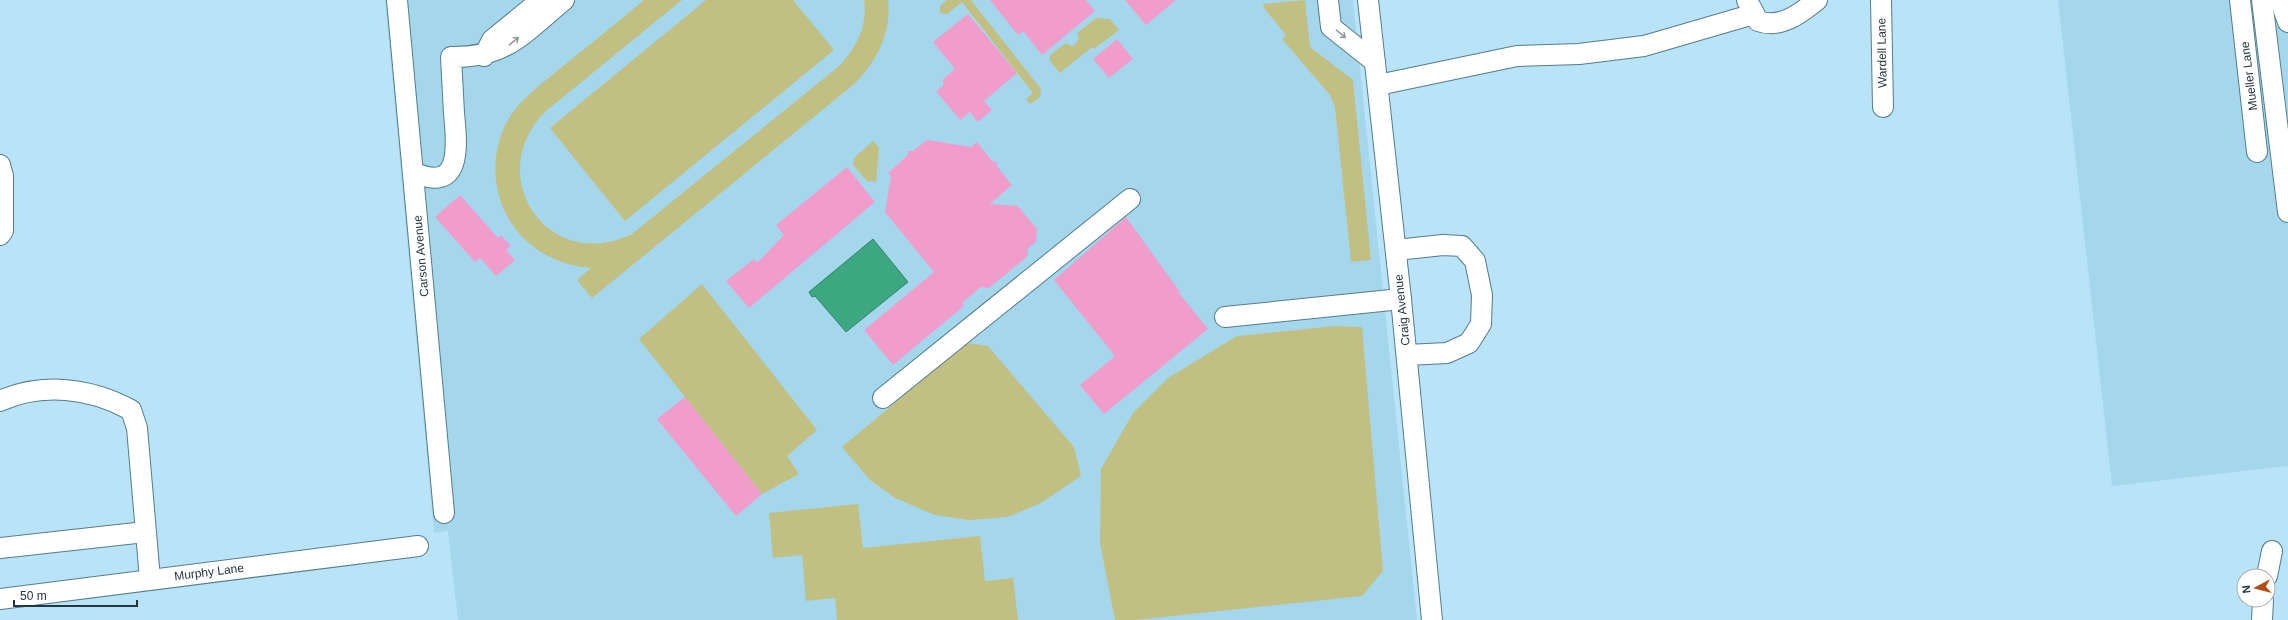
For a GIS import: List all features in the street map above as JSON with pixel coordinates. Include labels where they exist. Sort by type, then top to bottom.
[{"type":"street","name":"Carson Avenue","points":[[397,0],[444,512]]},
{"type":"street","points":[[484,56],[492,40],[541,0]]},
{"type":"street","points":[[413,172],[426,178],[437,178],[450,171],[454,164],[457,148],[451,57],[484,56],[507,47],[564,0]]},
{"type":"street","points":[[1328,0],[1331,27],[1375,62]]},
{"type":"street","name":"Craig Avenue","points":[[1368,0],[1407,355],[1432,620]]},
{"type":"street","points":[[1378,85],[1517,56],[1579,54],[1644,46],[1751,7],[1758,21],[1766,24],[1796,17],[1817,0]]},
{"type":"street","name":"Wardell Lane","points":[[1881,0],[1883,107]]},
{"type":"street","name":"Mueller Lane","points":[[2240,0],[2257,152]]},
{"type":"street","points":[[2262,0],[2288,212]]},
{"type":"street","points":[[2280,0],[2288,22]]},
{"type":"street","points":[[0,165],[3,176],[3,231],[0,235]]},
{"type":"street","points":[[883,398],[1130,199]]},
{"type":"street","points":[[1396,250],[1443,244],[1462,246],[1475,261],[1482,295],[1481,324],[1469,344],[1447,353],[1407,355]]},
{"type":"street","points":[[1226,317],[1401,300]]},
{"type":"street","points":[[0,401],[17,393],[55,389],[82,392],[113,400],[131,410],[137,428],[144,494],[145,532],[150,579]]},
{"type":"street","points":[[0,548],[145,532]]},
{"type":"street","name":"Murphy Lane","points":[[0,599],[418,546]]},
{"type":"street","points":[[2269,568],[2272,551]]},
{"type":"street","points":[[2262,620],[2263,608]]},
{"type":"shaded area","points":[[385,0],[1353,0],[1417,620],[458,620],[448,531],[434,533]]},
{"type":"shaded area","points":[[644,0],[682,0],[546,111],[528,136],[520,163],[522,189],[533,212],[551,230],[574,241],[602,243],[632,234],[838,67],[850,53],[859,36],[864,19],[864,0],[888,0],[889,12],[885,36],[881,47],[869,67],[853,85],[592,298],[577,280],[591,268],[567,263],[545,254],[526,240],[510,221],[503,209],[496,182],[497,154],[504,127],[516,108],[528,95]]},
{"type":"shaded area","points":[[706,0],[793,0],[834,50],[625,221],[550,128]]},
{"type":"shaded area","points":[[947,0],[971,0],[1041,89],[1040,97],[1030,104],[1026,99],[1033,93],[962,2],[947,14],[940,13],[940,6]]},
{"type":"shaded area","points":[[1305,0],[1310,47],[1353,80],[1371,260],[1351,262],[1335,107],[1330,95],[1282,39],[1286,35],[1264,8],[1263,4]]},
{"type":"shaded area","points":[[2058,0],[2288,0],[2288,466],[2112,486]]},
{"type":"shaded area","points":[[1096,18],[1110,19],[1119,30],[1094,49],[1092,47],[1060,73],[1050,61],[1050,55],[1066,43],[1071,46],[1075,45],[1079,38],[1077,33]]},
{"type":"shaded area","points":[[873,141],[879,148],[876,182],[867,181],[853,165],[854,158]]},
{"type":"shaded area","points":[[873,239],[908,282],[846,332],[815,296],[812,297],[809,292]]},
{"type":"shaded area","points":[[702,284],[817,430],[787,456],[799,474],[762,494],[639,339]]},
{"type":"shaded area","points":[[1335,326],[1362,327],[1383,571],[1362,596],[1135,620],[1115,620],[1100,543],[1101,469],[1133,413],[1168,378],[1237,336]]},
{"type":"shaded area","points":[[967,343],[988,346],[1074,447],[1081,476],[1041,503],[1008,517],[969,520],[935,515],[895,498],[870,480],[842,447]]},
{"type":"shaded area","points":[[858,504],[863,548],[980,536],[985,581],[1013,578],[1018,620],[837,620],[835,598],[806,601],[802,555],[773,558],[769,513]]},
{"type":"building","points":[[990,0],[1086,0],[1095,11],[1042,55],[1023,31],[1018,35]]},
{"type":"building","points":[[1125,0],[1176,0],[1146,25]]},
{"type":"building","points":[[968,14],[1017,73],[984,101],[992,110],[978,122],[970,112],[960,120],[936,91],[943,86],[943,79],[955,69],[933,42]]},
{"type":"building","points":[[1117,39],[1133,59],[1109,78],[1093,59]]},
{"type":"building","points":[[927,140],[971,147],[977,142],[992,161],[997,162],[997,166],[1012,185],[990,204],[1018,206],[1037,229],[1036,242],[1028,248],[1028,256],[989,288],[981,287],[962,303],[964,306],[893,365],[864,330],[934,272],[885,212],[891,176],[888,173],[908,155],[908,151],[913,151]]},
{"type":"building","points":[[847,167],[875,202],[749,308],[726,281],[754,259],[757,263],[784,235],[776,225]]},
{"type":"building","points":[[460,195],[498,238],[501,235],[511,246],[506,250],[515,260],[496,276],[480,258],[475,262],[435,217]]},
{"type":"building","points":[[1126,217],[1180,292],[1179,293],[1208,329],[1104,414],[1080,385],[1115,356],[1054,280]]},
{"type":"building","points":[[685,397],[762,494],[736,516],[657,419]]}]
